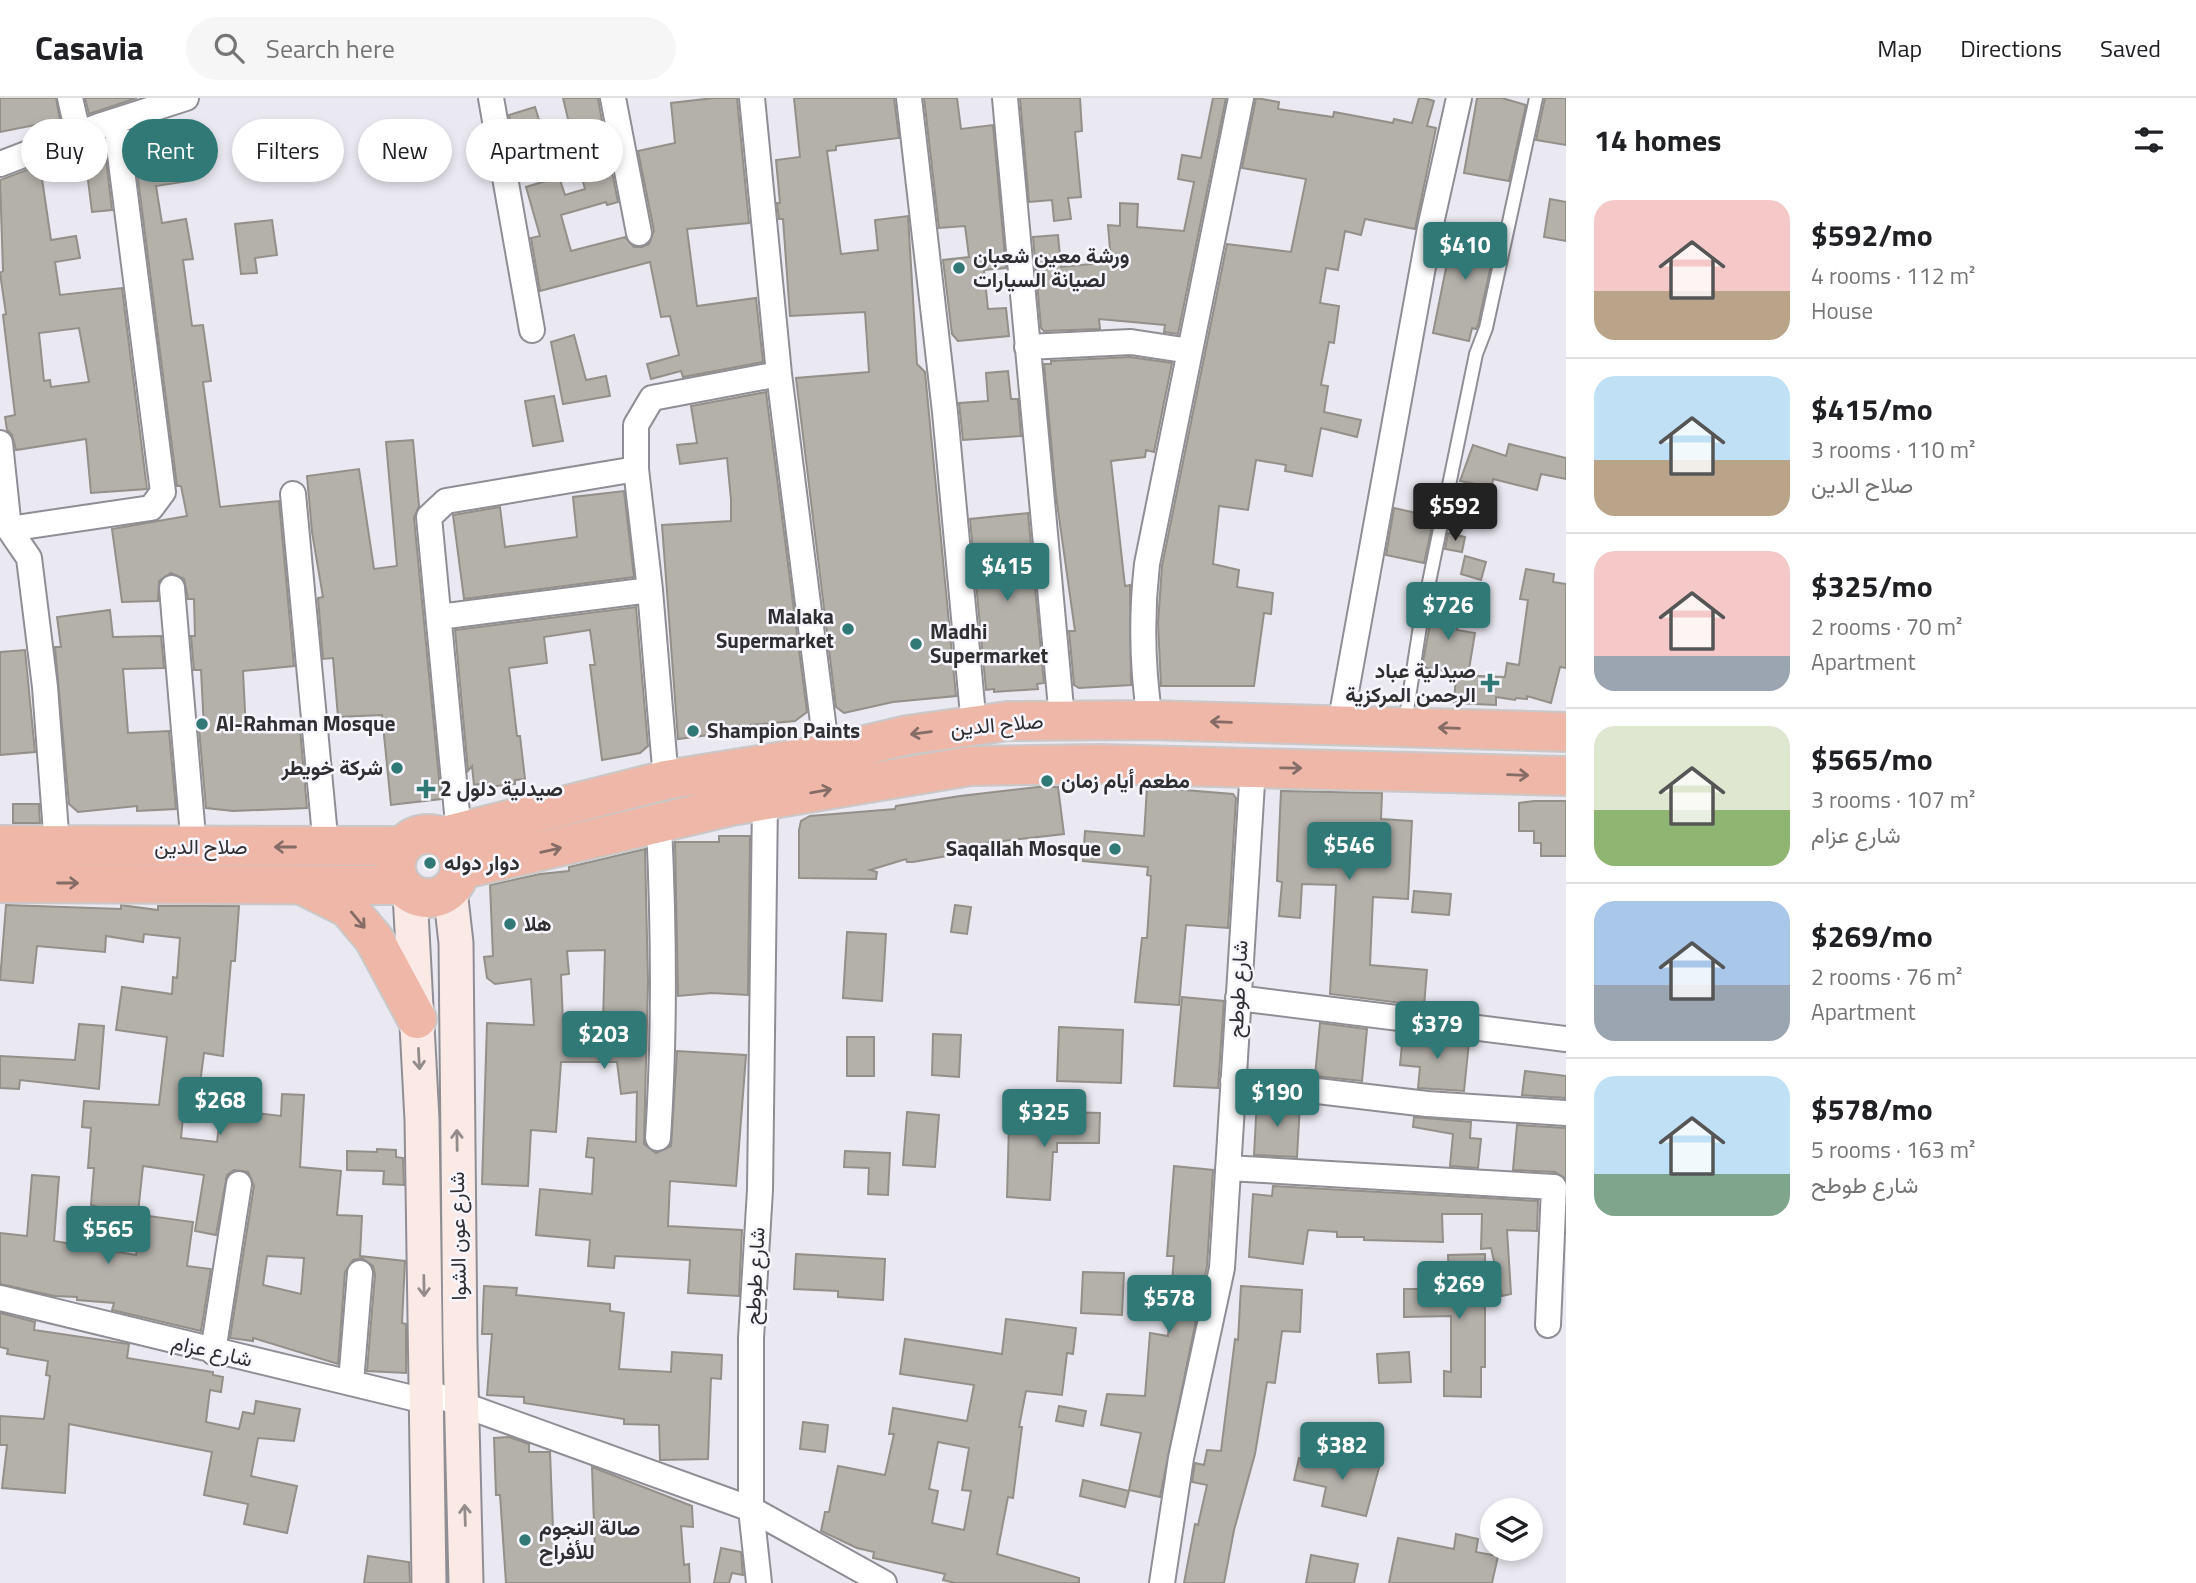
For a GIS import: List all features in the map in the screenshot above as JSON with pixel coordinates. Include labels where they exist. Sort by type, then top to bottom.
[{"type":"highway","name":"صلاح الدين","points":[[452,858],[666,780],[827,754],[908,735],[974,726],[1062,719],[1566,732]]},
{"type":"highway","name":"صلاح الدين","points":[[452,858],[659,825],[765,800],[970,766],[1100,764],[1566,776]]},
{"type":"highway","points":[[420,835],[452,858],[431,898],[406,889],[396,865],[403,846],[420,835]]},
{"type":"highway","name":"صلاح الدين","points":[[0,845],[194,848],[403,846]]},
{"type":"highway","name":"صلاح الدين","points":[[0,883],[301,884],[406,889]]},
{"type":"highway","points":[[301,884],[348,908],[373,939],[417,1019]]},
{"type":"main road","name":"شارع عون الشوا","points":[[452,858],[456,943],[466,1583]]},
{"type":"main road","name":"شارع عون الشوا","points":[[406,889],[422,1120],[429,1583]]},
{"type":"street","points":[[70,98],[75,119]]},
{"type":"street","points":[[108,125],[186,98]]},
{"type":"street","points":[[491,98],[533,330]]},
{"type":"street","points":[[613,98],[639,233]]},
{"type":"street","points":[[752,98],[779,374],[827,754]]},
{"type":"street","points":[[909,98],[945,412],[974,726]]},
{"type":"street","points":[[1005,98],[1062,719]]},
{"type":"street","points":[[1150,720],[1142,650],[1144,590],[1241,98]]},
{"type":"street","points":[[1340,725],[1430,228],[1460,98]]},
{"type":"street","points":[[9,529],[151,508],[163,492],[116,123]]},
{"type":"street","points":[[0,164],[21,156]]},
{"type":"street","points":[[1027,347],[1131,342],[1190,351]]},
{"type":"street","points":[[666,780],[650,590],[636,469],[636,425],[652,398],[779,374]]},
{"type":"street","points":[[0,443],[9,529],[29,558],[46,687],[57,846]]},
{"type":"street","points":[[452,858],[439,617],[429,517],[446,501],[636,469]]},
{"type":"street","points":[[293,494],[326,847]]},
{"type":"street","points":[[173,588],[194,848]]},
{"type":"street","points":[[439,617],[650,590]]},
{"type":"street","name":"شارع طوطح","points":[[1161,1583],[1181,1458],[1222,1268],[1252,768]]},
{"type":"street","name":"شارع طوطح","points":[[759,1583],[751,1509],[751,1338],[760,1190],[765,800]]},
{"type":"street","points":[[658,1138],[664,1042],[665,945],[659,825]]},
{"type":"street","points":[[1238,998],[1566,1039]]},
{"type":"street","points":[[1233,1081],[1427,1104],[1566,1113]]},
{"type":"street","points":[[1228,1168],[1554,1187],[1548,1325]]},
{"type":"street","points":[[213,1352],[239,1184]]},
{"type":"street","points":[[351,1382],[360,1273]]},
{"type":"street","name":"شارع عزام","points":[[0,1298],[213,1352],[462,1405],[751,1509],[884,1583]]},
{"type":"lane","points":[[1404,727],[1420,626],[1476,354],[1486,328],[1536,98]]},
{"type":"building","points":[[0,98],[56,98],[60,119],[21,119],[21,128],[0,132]]},
{"type":"building","points":[[85,98],[137,98],[89,114]]},
{"type":"building","points":[[563,98],[598,98],[602,119],[568,119]]},
{"type":"building","points":[[737,98],[749,223],[687,229],[697,306],[756,298],[763,362],[683,377],[681,371],[651,379],[647,364],[679,355],[670,316],[661,317],[650,262],[540,291],[531,238],[540,236],[526,187],[542,182],[561,182],[565,195],[585,189],[583,182],[614,182],[618,202],[607,205],[606,202],[561,215],[571,251],[625,237],[634,247],[649,244],[654,231],[638,151],[675,143],[671,103]]},
{"type":"building","points":[[794,98],[894,98],[899,138],[836,146],[836,150],[827,151],[841,254],[878,250],[875,220],[908,216],[917,364],[925,372],[956,696],[893,702],[844,713],[836,707],[796,378],[869,372],[865,312],[790,316],[783,219],[779,219],[777,203],[780,203],[776,160],[800,157]]},
{"type":"building","points":[[924,98],[957,98],[961,129],[993,125],[1006,268],[984,270],[988,309],[1006,308],[1009,336],[958,341],[952,334],[943,260],[969,257],[965,226],[939,228]]},
{"type":"building","points":[[1020,98],[1080,98],[1082,131],[1075,132],[1081,197],[1068,198],[1071,219],[1054,221],[1052,200],[1029,202]]},
{"type":"building","points":[[1213,98],[1226,98],[1178,334],[1164,332],[1165,325],[1099,319],[1100,329],[1044,331],[1041,328],[1033,237],[1058,235],[1061,267],[1111,262],[1108,225],[1120,226],[1120,203],[1138,204],[1137,227],[1184,231],[1194,182],[1178,179],[1182,155],[1201,158]]},
{"type":"building","points":[[1256,98],[1279,102],[1278,109],[1333,117],[1334,112],[1393,123],[1394,119],[1412,123],[1419,98],[1424,98],[1434,101],[1427,126],[1436,128],[1415,229],[1365,219],[1361,235],[1345,231],[1338,270],[1326,268],[1320,303],[1339,306],[1334,343],[1329,342],[1321,385],[1328,386],[1324,412],[1361,420],[1357,437],[1321,428],[1312,476],[1285,471],[1286,465],[1256,460],[1248,510],[1219,506],[1213,564],[1239,570],[1237,587],[1273,593],[1271,614],[1264,613],[1254,686],[1161,686],[1158,623],[1162,566],[1227,244],[1291,252],[1306,179],[1242,168]]},
{"type":"building","points":[[1477,98],[1502,98],[1526,105],[1509,181],[1464,173]]},
{"type":"building","points":[[1545,98],[1566,98],[1566,145],[1536,140]]},
{"type":"building","points":[[535,107],[539,119],[510,119],[509,115]]},
{"type":"building","points":[[21,172],[21,182],[42,182],[51,240],[76,236],[80,258],[55,262],[60,295],[122,288],[147,489],[91,493],[86,439],[16,450],[12,435],[7,430],[5,417],[15,415],[3,315],[6,314],[0,273],[3,271],[0,180]],"holes":[[[79,328],[89,382],[51,387],[50,380],[44,381],[39,333]]]},
{"type":"building","points":[[108,176],[112,210],[92,212],[88,182],[108,182]]},
{"type":"building","points":[[138,182],[182,182],[156,186],[162,223],[186,219],[193,259],[183,260],[192,326],[203,325],[211,381],[203,382],[220,507],[279,501],[294,666],[243,671],[246,731],[300,729],[307,808],[233,811],[206,808],[199,729],[204,729],[201,670],[194,670],[191,636],[195,636],[194,599],[188,599],[184,579],[171,573],[159,581],[158,601],[122,602],[112,529],[187,516],[181,486],[177,486]]},
{"type":"building","points":[[1550,199],[1566,202],[1566,241],[1544,237]]},
{"type":"building","points":[[272,220],[277,255],[255,258],[257,273],[241,274],[235,224]]},
{"type":"building","points":[[1455,223],[1498,233],[1478,325],[1476,329],[1472,328],[1469,341],[1433,333]]},
{"type":"building","points":[[574,335],[586,380],[606,376],[610,396],[563,404],[551,342]]},
{"type":"building","points":[[1130,357],[1172,363],[1154,452],[1146,450],[1145,457],[1111,461],[1125,586],[1130,585],[1131,685],[1079,688],[1074,685],[1069,631],[1075,631],[1056,496],[1044,364],[1051,364],[1051,361]]},
{"type":"building","points":[[1008,371],[1011,399],[1018,399],[1021,436],[963,440],[959,403],[988,401],[986,373]]},
{"type":"building","points":[[766,392],[807,712],[795,721],[739,726],[740,731],[678,739],[662,525],[731,521],[731,500],[727,458],[680,464],[677,445],[697,443],[691,406]]},
{"type":"building","points":[[554,396],[563,441],[533,446],[525,401]]},
{"type":"building","points":[[413,440],[419,506],[414,518],[441,799],[391,805],[382,715],[338,717],[333,658],[323,659],[318,598],[323,597],[312,532],[307,476],[359,469],[374,569],[397,566],[386,442]]},
{"type":"building","points":[[1509,444],[1566,458],[1566,479],[1541,474],[1537,490],[1493,479],[1492,487],[1460,481],[1473,445],[1506,456]]},
{"type":"building","points":[[624,491],[634,577],[464,599],[453,515],[500,507],[505,547],[577,537],[573,497]]},
{"type":"building","points":[[1394,508],[1434,517],[1424,563],[1386,555]]},
{"type":"building","points":[[1028,513],[1044,683],[1037,684],[1038,689],[994,692],[994,689],[986,690],[970,519]]},
{"type":"building","points":[[1448,533],[1465,537],[1462,552],[1445,549]]},
{"type":"building","points":[[1465,556],[1486,562],[1481,580],[1461,574]]},
{"type":"building","points":[[1526,569],[1554,574],[1553,582],[1566,584],[1566,668],[1560,667],[1551,703],[1527,696],[1527,699],[1515,700],[1496,697],[1496,705],[1454,703],[1456,675],[1505,677],[1507,663],[1519,665],[1528,600],[1520,599]]},
{"type":"building","points":[[1434,602],[1460,607],[1457,630],[1475,633],[1468,675],[1422,667]]},
{"type":"building","points":[[636,607],[648,746],[640,753],[602,760],[590,665],[595,665],[590,630],[544,637],[547,663],[509,668],[525,779],[515,780],[515,784],[487,787],[486,783],[474,785],[472,766],[468,771],[455,630]]},
{"type":"building","points":[[110,610],[113,637],[161,636],[164,668],[123,669],[128,733],[169,731],[176,809],[137,811],[137,806],[78,812],[69,804],[55,647],[61,647],[57,617]]},
{"type":"building","points":[[25,650],[35,752],[0,755],[0,652]]},
{"type":"building","points":[[1058,787],[1064,834],[968,845],[970,852],[913,862],[907,862],[906,859],[870,870],[877,872],[876,879],[799,878],[799,830],[801,821],[810,816],[895,809],[896,806],[960,796]]},
{"type":"building","points":[[1147,787],[1233,794],[1236,798],[1228,928],[1186,925],[1179,1005],[1135,1002],[1142,938],[1147,938],[1151,876],[1147,875],[1148,867],[1083,861],[1085,831],[1144,836]]},
{"type":"building","points":[[1281,791],[1382,793],[1381,819],[1412,821],[1408,899],[1373,897],[1370,965],[1427,970],[1424,1006],[1330,994],[1336,885],[1302,884],[1300,918],[1279,916],[1282,882],[1277,881]]},
{"type":"building","points":[[1566,801],[1566,856],[1541,856],[1541,843],[1534,843],[1534,831],[1519,831],[1519,803]]},
{"type":"building","points":[[13,804],[39,804],[40,823],[13,823]]},
{"type":"building","points":[[719,836],[750,836],[748,995],[712,993],[678,996],[675,842],[719,842]]},
{"type":"building","points":[[645,849],[648,982],[644,1144],[656,1153],[671,1146],[677,1051],[746,1055],[736,1186],[670,1181],[668,1226],[742,1230],[739,1296],[688,1293],[690,1260],[615,1256],[614,1268],[588,1266],[590,1240],[536,1235],[540,1189],[592,1194],[594,1158],[586,1157],[588,1138],[636,1142],[637,1092],[621,1094],[617,1062],[561,1062],[556,1132],[531,1130],[528,1186],[482,1184],[487,1023],[534,1025],[531,979],[495,984],[487,978],[484,957],[493,956],[490,885],[540,874],[569,871],[569,867]],"holes":[[[605,950],[603,1023],[563,1022],[561,975],[569,974],[567,951]]]},
{"type":"building","points":[[1414,891],[1451,894],[1449,915],[1412,912]]},
{"type":"building","points":[[6,905],[121,909],[121,905],[158,910],[158,906],[239,906],[235,961],[231,961],[223,1056],[204,1053],[198,1099],[185,1097],[181,1138],[217,1142],[221,1109],[281,1116],[282,1094],[304,1095],[300,1167],[341,1171],[337,1215],[362,1216],[360,1256],[405,1261],[402,1323],[406,1324],[406,1373],[367,1371],[375,1274],[373,1266],[362,1258],[353,1260],[345,1272],[338,1364],[253,1338],[253,1341],[230,1338],[254,1186],[248,1172],[234,1170],[227,1175],[216,1235],[195,1231],[204,1175],[143,1166],[138,1213],[96,1210],[96,1206],[91,1205],[94,1168],[88,1168],[91,1128],[82,1127],[84,1101],[159,1105],[167,1037],[116,1030],[122,987],[172,994],[173,977],[177,978],[180,938],[144,934],[143,942],[106,936],[105,952],[37,946],[33,983],[0,980]],"holes":[[[267,1256],[304,1258],[301,1294],[263,1285]]]},
{"type":"building","points":[[955,905],[971,907],[967,934],[951,932]]},
{"type":"building","points":[[847,932],[886,934],[882,1001],[843,998]]},
{"type":"building","points":[[1182,997],[1224,1001],[1218,1088],[1174,1086]]},
{"type":"building","points":[[1320,1023],[1367,1029],[1362,1081],[1315,1076]]},
{"type":"building","points":[[79,1024],[104,1026],[99,1089],[20,1080],[19,1089],[0,1088],[0,1056],[75,1060]]},
{"type":"building","points":[[1059,1027],[1123,1030],[1121,1083],[1057,1081]]},
{"type":"building","points":[[933,1034],[961,1035],[959,1077],[932,1075]]},
{"type":"building","points":[[1403,1034],[1469,1042],[1464,1091],[1418,1088],[1420,1067],[1400,1065]]},
{"type":"building","points":[[847,1037],[874,1037],[874,1076],[847,1076]]},
{"type":"building","points":[[1525,1071],[1566,1076],[1566,1098],[1522,1095]]},
{"type":"building","points":[[1257,1099],[1300,1104],[1297,1157],[1254,1155]]},
{"type":"building","points":[[1030,1111],[1100,1113],[1099,1143],[1057,1143],[1057,1152],[1053,1152],[1050,1200],[1007,1197],[1009,1124],[1030,1125]]},
{"type":"building","points":[[907,1112],[939,1115],[935,1167],[903,1165]]},
{"type":"building","points":[[1414,1117],[1471,1122],[1470,1138],[1481,1139],[1478,1168],[1450,1166],[1453,1134],[1413,1127]]},
{"type":"building","points":[[1517,1125],[1566,1128],[1566,1179],[1555,1172],[1513,1170]]},
{"type":"building","points":[[377,1149],[396,1150],[396,1157],[403,1158],[404,1185],[383,1184],[384,1171],[347,1170],[347,1151],[377,1152]]},
{"type":"building","points":[[845,1151],[890,1153],[888,1195],[868,1194],[869,1168],[844,1167]]},
{"type":"building","points":[[1174,1166],[1213,1170],[1207,1266],[1160,1497],[1129,1490],[1141,1433],[1101,1425],[1107,1394],[1145,1396],[1150,1333],[1168,1336],[1174,1256],[1167,1256]]},
{"type":"building","points":[[32,1175],[59,1177],[54,1241],[136,1255],[142,1215],[193,1222],[187,1266],[211,1269],[201,1331],[112,1310],[114,1303],[77,1300],[77,1297],[54,1296],[0,1284],[0,1233],[27,1236]]},
{"type":"building","points":[[1273,1186],[1538,1201],[1537,1231],[1507,1230],[1511,1294],[1502,1296],[1491,1248],[1481,1249],[1482,1214],[1442,1214],[1443,1242],[1364,1240],[1364,1237],[1337,1237],[1337,1232],[1308,1230],[1303,1264],[1249,1257],[1253,1194],[1272,1196]]},
{"type":"building","points":[[796,1254],[885,1259],[883,1300],[838,1297],[838,1291],[794,1289]]},
{"type":"building","points":[[1485,1254],[1485,1367],[1481,1367],[1481,1397],[1444,1396],[1444,1371],[1451,1372],[1451,1316],[1404,1317],[1404,1289],[1449,1289],[1448,1255]]},
{"type":"building","points":[[1083,1272],[1124,1273],[1122,1315],[1081,1313]]},
{"type":"building","points":[[484,1286],[517,1288],[516,1295],[610,1304],[610,1311],[624,1313],[619,1369],[671,1372],[672,1352],[722,1355],[721,1379],[711,1378],[708,1459],[660,1460],[659,1425],[624,1424],[624,1419],[524,1403],[524,1397],[487,1395],[492,1334],[482,1334]]},
{"type":"building","points":[[1241,1286],[1302,1290],[1300,1332],[1282,1331],[1275,1383],[1267,1382],[1255,1454],[1234,1530],[1224,1583],[1184,1583],[1195,1524],[1198,1525],[1207,1485],[1192,1482],[1195,1463],[1204,1465],[1207,1450],[1221,1451],[1235,1339],[1238,1340]]},
{"type":"building","points":[[0,1313],[35,1322],[34,1330],[129,1344],[127,1358],[213,1372],[213,1375],[223,1377],[221,1392],[210,1390],[206,1422],[239,1429],[243,1412],[254,1414],[256,1401],[300,1409],[294,1441],[258,1438],[251,1476],[297,1486],[287,1533],[244,1524],[248,1504],[204,1495],[212,1452],[69,1424],[65,1493],[2,1488],[7,1445],[0,1445],[0,1416],[44,1419],[50,1376],[46,1375],[48,1361],[7,1354],[8,1349],[0,1347]]},
{"type":"building","points":[[1006,1319],[1076,1328],[1073,1354],[1067,1353],[1062,1395],[1026,1391],[1019,1427],[1022,1427],[1013,1498],[1008,1497],[997,1554],[1079,1578],[1079,1583],[955,1583],[943,1580],[945,1574],[873,1558],[874,1552],[857,1548],[821,1531],[825,1512],[829,1512],[838,1466],[885,1475],[894,1434],[889,1434],[893,1408],[967,1421],[974,1385],[900,1374],[905,1339],[1002,1354]],"holes":[[[938,1442],[969,1448],[962,1490],[971,1491],[964,1530],[932,1523],[938,1491],[929,1489]]]},
{"type":"building","points":[[1409,1352],[1411,1382],[1379,1383],[1377,1354]]},
{"type":"building","points":[[1059,1406],[1086,1411],[1083,1426],[1056,1421]]},
{"type":"building","points":[[803,1422],[828,1425],[825,1452],[800,1449]]},
{"type":"building","points":[[509,1437],[529,1444],[529,1452],[550,1452],[554,1554],[595,1553],[592,1467],[692,1506],[693,1527],[681,1526],[684,1565],[689,1564],[690,1583],[506,1583],[500,1495],[496,1495],[494,1438]]},
{"type":"building","points":[[1334,1453],[1380,1464],[1366,1516],[1322,1506],[1326,1487],[1294,1480],[1299,1458],[1332,1466]]},
{"type":"building","points":[[1083,1480],[1129,1491],[1125,1507],[1080,1496]]},
{"type":"building","points":[[1456,1534],[1478,1539],[1476,1552],[1480,1553],[1480,1561],[1497,1561],[1492,1583],[1389,1583],[1398,1538],[1454,1549]]},
{"type":"building","points":[[721,1548],[741,1552],[743,1575],[732,1573],[729,1583],[714,1583]]},
{"type":"building","points":[[1311,1555],[1358,1564],[1354,1583],[1306,1583]]},
{"type":"building","points":[[368,1556],[409,1562],[410,1583],[364,1583]]},
{"type":"place","name":"ورشة معين شعبان لصيانة السيارات","points":[[959,268]]},
{"type":"place","name":"Malaka Supermarket","points":[[848,629]]},
{"type":"place","name":"Madhi Supermarket","points":[[916,644]]},
{"type":"place","name":"صيدلية عباد الرحمن المركزية","points":[[1490,683]]},
{"type":"place","name":"Al-Rahman Mosque","points":[[202,724]]},
{"type":"place","name":"Shampion Paints","points":[[693,731]]},
{"type":"place","name":"شركة خويطر","points":[[397,768]]},
{"type":"place","name":"مطعم أيام زمان","points":[[1047,781]]},
{"type":"place","name":"صيدلية دلول 2","points":[[426,789]]},
{"type":"place","name":"Saqallah Mosque","points":[[1115,849]]},
{"type":"place","name":"دوار دوله","points":[[430,863]]},
{"type":"place","name":"هلا","points":[[510,924]]},
{"type":"place","name":"صالة النجوم للأفراح","points":[[525,1540]]}]
